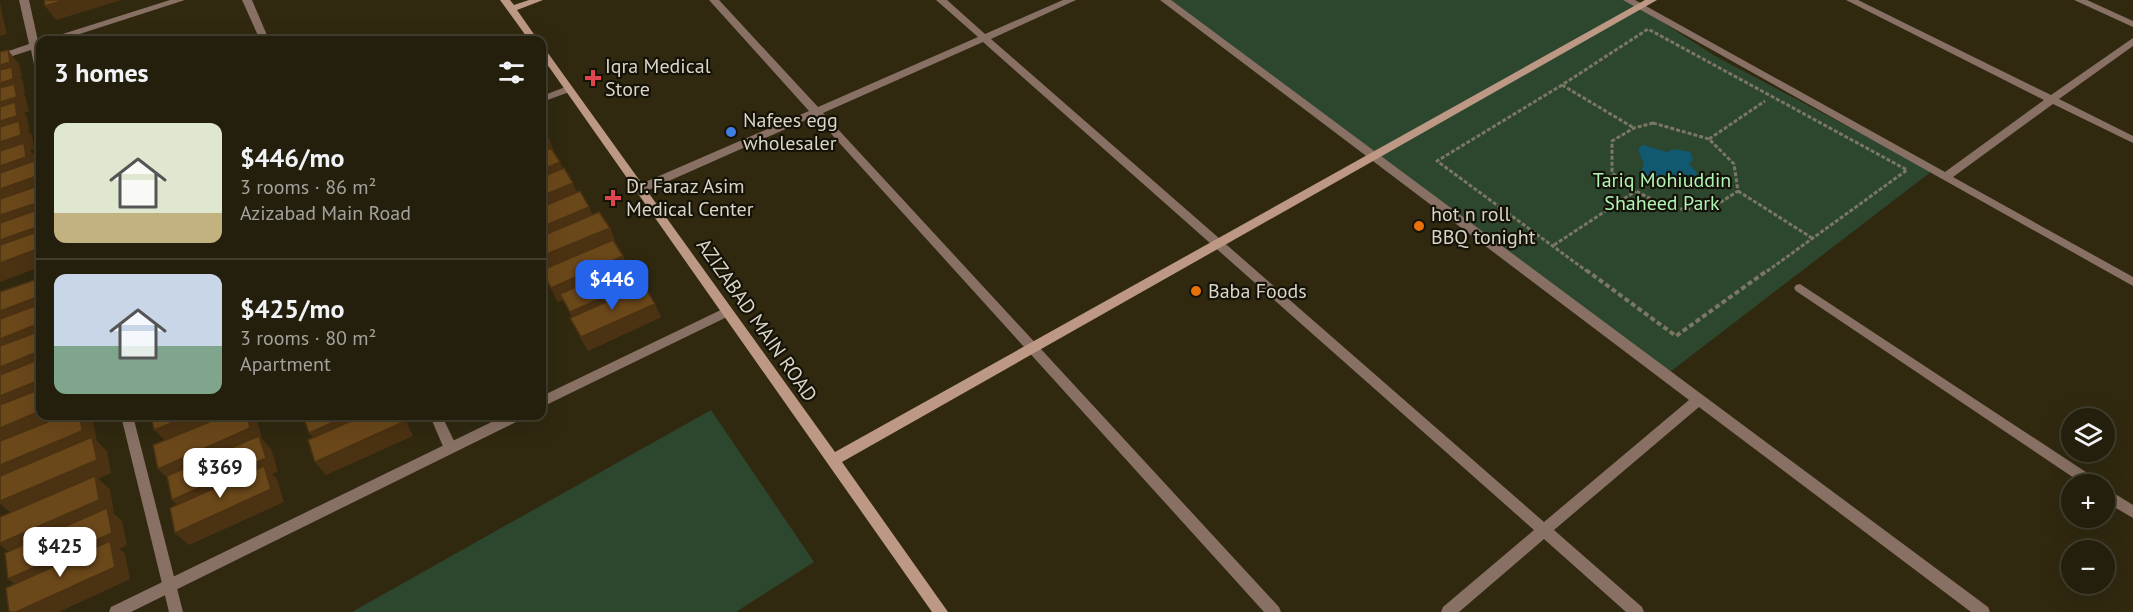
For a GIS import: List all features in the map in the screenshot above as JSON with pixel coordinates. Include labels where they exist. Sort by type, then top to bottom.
[{"type":"street","points":[[24,0],[36,39]]},
{"type":"street","points":[[66,36],[180,0]]},
{"type":"street","points":[[247,0],[263,36]]},
{"type":"street","points":[[505,0],[531,36]]},
{"type":"street","points":[[512,9],[538,0]]},
{"type":"street","points":[[714,0],[1274,612]]},
{"type":"street","points":[[941,0],[1637,612]]},
{"type":"street","points":[[640,189],[1071,0]]},
{"type":"street","points":[[1165,0],[1983,612]]},
{"type":"street","points":[[1628,0],[2133,282]]},
{"type":"street","points":[[833,460],[1652,0]]},
{"type":"street","points":[[1851,0],[2133,140]]},
{"type":"street","points":[[2079,0],[2133,24]]},
{"type":"street","points":[[1945,177],[2133,41]]},
{"type":"street","points":[[0,57],[36,46]]},
{"type":"street","name":"AZIZABAD MAIN ROAD","points":[[546,57],[941,612]]},
{"type":"street","points":[[546,97],[568,89]]},
{"type":"street","points":[[1800,288],[2077,474]]},
{"type":"street","points":[[546,400],[727,312]]},
{"type":"street","points":[[1448,612],[1699,399]]},
{"type":"street","points":[[128,420],[176,612]]},
{"type":"street","points":[[437,420],[450,447]]},
{"type":"street","points":[[116,612],[507,420]]},
{"type":"street","points":[[2115,500],[2133,512]]},
{"type":"path","points":[[1648,29],[1562,85],[1437,161],[1676,336],[1907,170]]},
{"type":"path","points":[[1562,85],[1634,128]]},
{"type":"path","points":[[1709,139],[1774,96]]},
{"type":"path","points":[[1738,191],[1710,209],[1670,209],[1636,191],[1612,173],[1612,141],[1634,128],[1653,123],[1709,139],[1734,164],[1738,191],[1812,238]]},
{"type":"path","points":[[1554,245],[1636,191]]},
{"type":"green space","name":"Tariq Mohiuddin Shaheed Park","points":[[1165,0],[1628,0],[1715,56],[1932,171],[1666,375]]},
{"type":"green space","points":[[711,410],[814,562],[736,612],[352,612]]},
{"type":"water","points":[[1643,145],[1667,152],[1674,149],[1690,152],[1693,160],[1689,163],[1700,177],[1699,184],[1692,187],[1673,182],[1657,184],[1642,178],[1640,173],[1644,165],[1638,149]]},
{"type":"building","points":[[44,0],[65,0],[45,6]]},
{"type":"building","points":[[8,50],[10,62],[0,65],[0,52]]},
{"type":"building","points":[[12,67],[13,79],[0,83],[0,70]]},
{"type":"building","points":[[14,84],[17,97],[0,102],[0,88]]},
{"type":"building","points":[[15,102],[17,116],[0,121],[0,107]]},
{"type":"building","points":[[19,121],[21,135],[0,142],[0,127]]},
{"type":"building","points":[[24,143],[26,157],[0,166],[0,151]]},
{"type":"building","points":[[551,148],[560,162],[546,168],[546,150]]},
{"type":"building","points":[[34,161],[36,176],[0,189],[0,173]]},
{"type":"building","points":[[564,168],[573,183],[546,194],[546,175]]},
{"type":"building","points":[[35,187],[36,203],[0,215],[0,199]]},
{"type":"building","points":[[580,191],[589,207],[546,225],[546,205]]},
{"type":"building","points":[[36,210],[36,227],[0,240],[0,223]]},
{"type":"building","points":[[599,212],[610,228],[546,254],[546,234]]},
{"type":"building","points":[[36,232],[36,250],[0,263],[0,245]]},
{"type":"building","points":[[613,240],[623,256],[551,288],[546,278],[546,268]]},
{"type":"building","points":[[633,262],[643,280],[570,312],[560,294]]},
{"type":"building","points":[[36,279],[36,298],[0,311],[0,292]]},
{"type":"building","points":[[644,285],[655,304],[581,337],[570,318]]},
{"type":"building","points":[[36,306],[36,325],[0,339],[0,319]]},
{"type":"building","points":[[36,332],[36,353],[0,367],[0,346]]},
{"type":"building","points":[[36,361],[36,382],[0,396],[0,375]]},
{"type":"building","points":[[36,391],[36,413],[0,428],[0,405]]},
{"type":"building","points":[[53,420],[81,420],[82,431],[0,465],[0,441]]},
{"type":"building","points":[[152,420],[178,420],[154,430]]},
{"type":"building","points":[[214,420],[248,420],[250,428],[158,469],[153,445]]},
{"type":"building","points":[[304,420],[338,420],[309,433]]},
{"type":"building","points":[[353,420],[402,420],[403,422],[315,462],[308,440]]},
{"type":"building","points":[[259,436],[266,458],[172,500],[167,476]]},
{"type":"building","points":[[92,437],[97,460],[0,501],[0,476]]},
{"type":"building","points":[[264,466],[271,489],[175,533],[170,508]]},
{"type":"building","points":[[95,476],[99,500],[0,543],[0,517]]},
{"type":"building","points":[[107,508],[112,533],[8,579],[5,553]]},
{"type":"building","points":[[110,541],[115,567],[16,612],[9,612],[6,588]]},
{"type":"place","name":"Iqra Medical Store","points":[[593,78]]},
{"type":"place","name":"Nafees egg wholesaler","points":[[731,132]]},
{"type":"place","name":"Dr. Faraz Asim Medical Center","points":[[613,198]]},
{"type":"place","name":"hot n roll BBQ tonight","points":[[1419,226]]},
{"type":"place","name":"Baba Foods","points":[[1196,291]]}]
